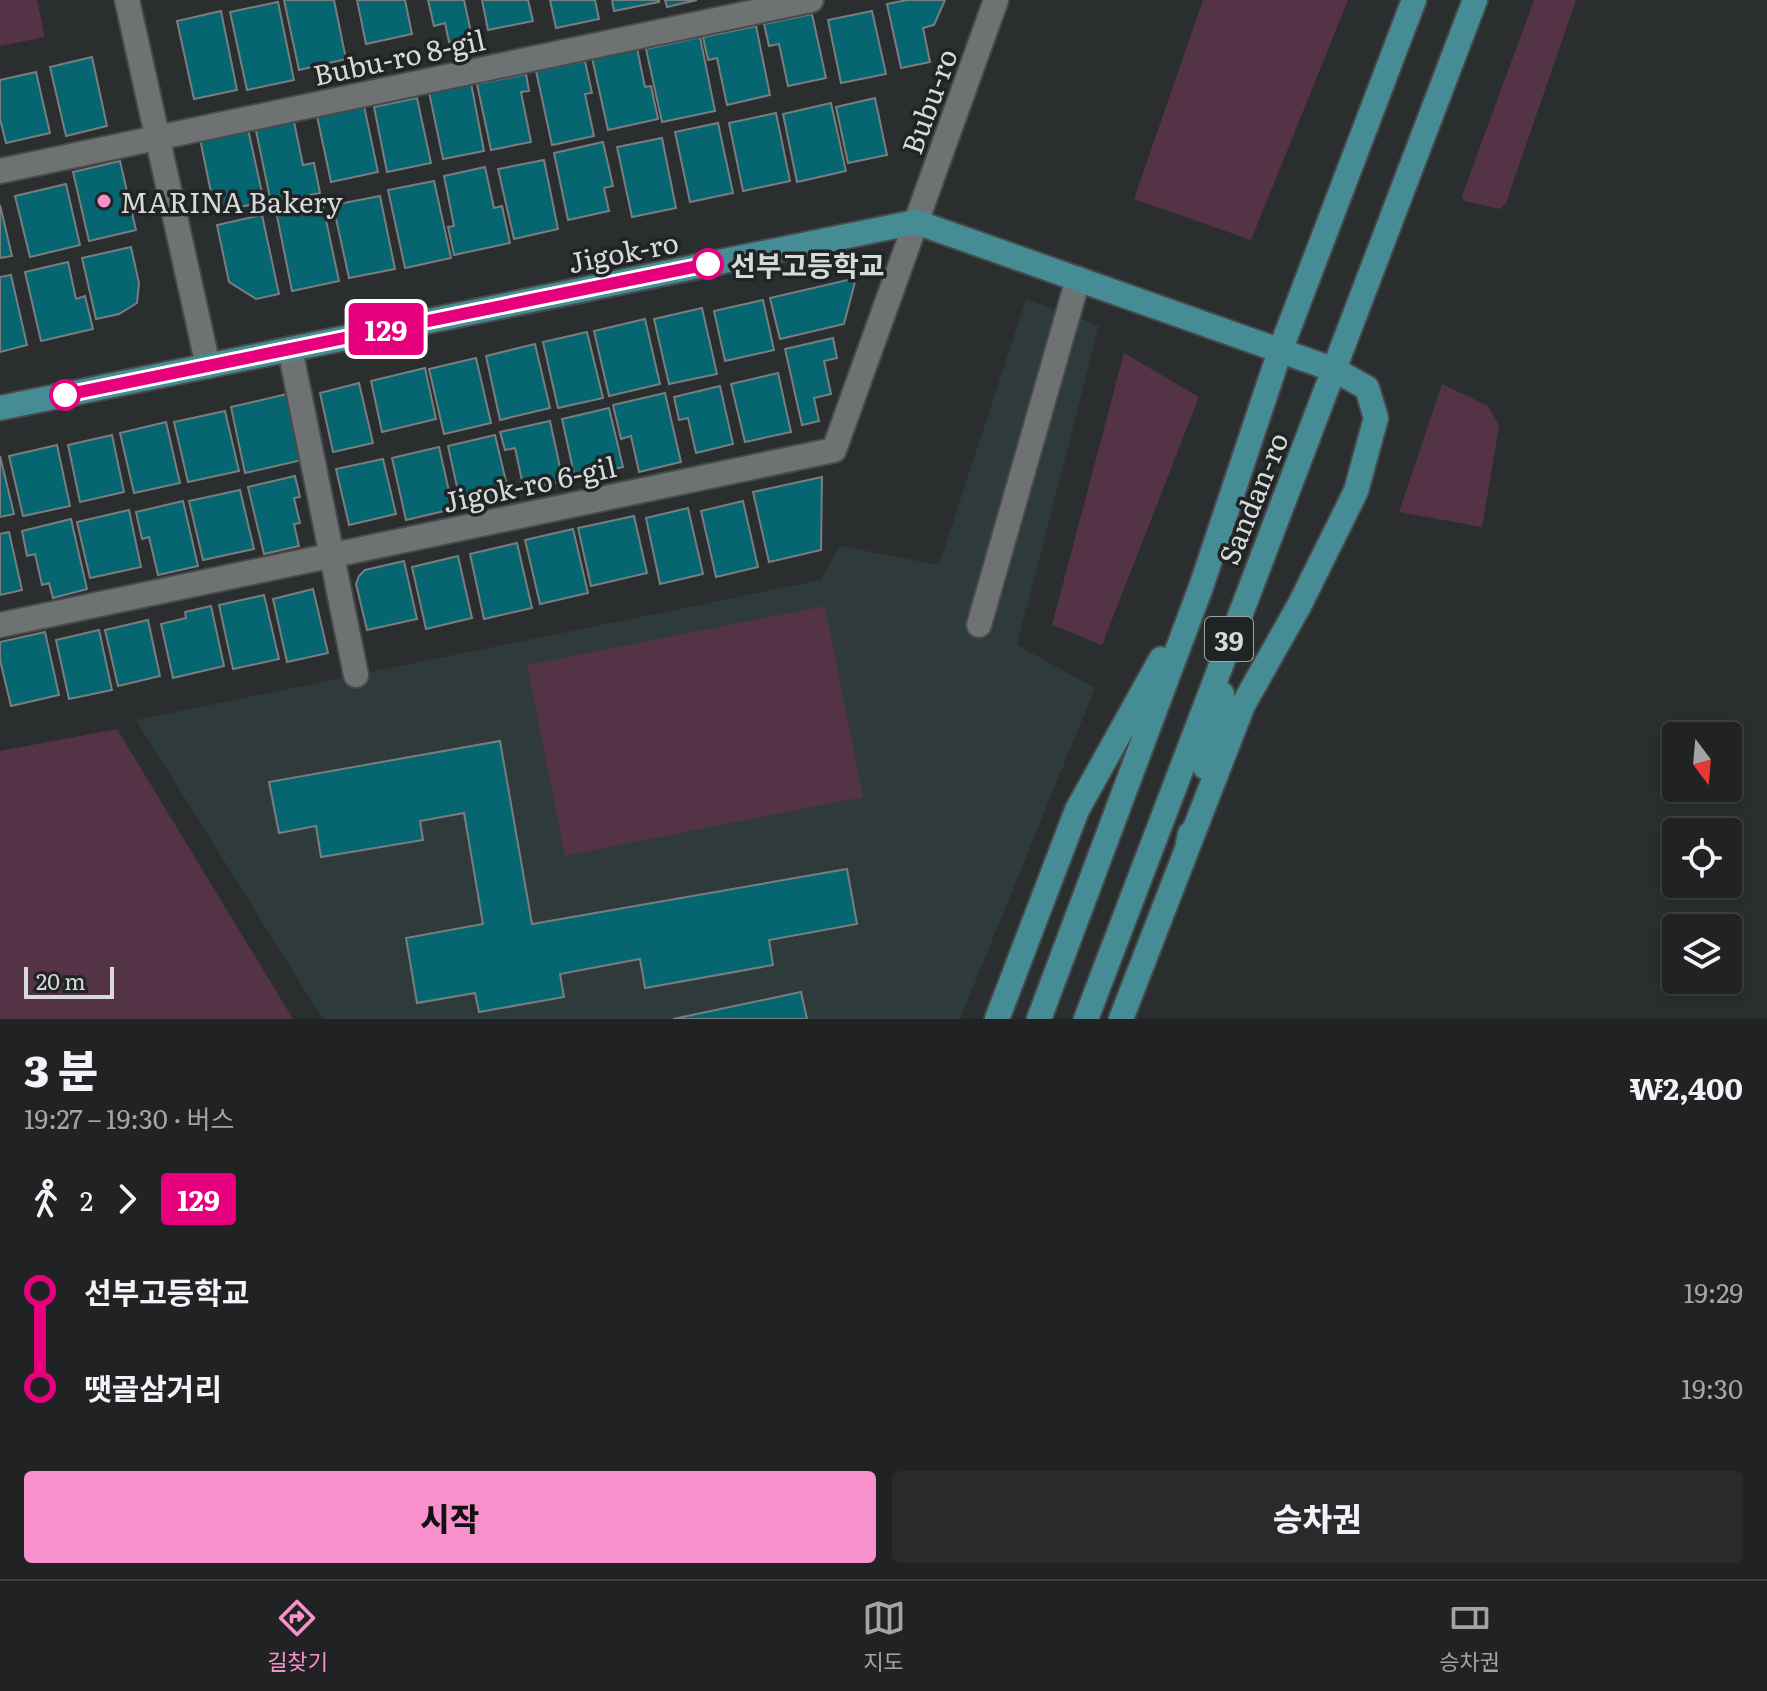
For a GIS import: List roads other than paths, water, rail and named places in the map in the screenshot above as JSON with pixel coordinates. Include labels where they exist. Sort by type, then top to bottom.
[{"type":"main road","name":"Sandan-ro","points":[[1039,1019],[1201,587],[1280,351],[1414,0]]},
{"type":"main road","name":"Sandan-ro","points":[[1086,1019],[1475,0]]},
{"type":"main road","points":[[916,222],[1335,370],[1367,388],[1376,418],[1356,491],[1300,604],[1243,705],[1121,1019]]},
{"type":"main road","name":"Jigok-ro","points":[[0,408],[916,222]]},
{"type":"main road","points":[[997,1019],[1077,810],[1201,587]]},
{"type":"main road","points":[[1187,849],[1243,602]]},
{"type":"street","points":[[127,0],[208,366]]},
{"type":"street","name":"Bubu-ro 8-gil","points":[[0,171],[811,0]]},
{"type":"street","name":"Bubu-ro","points":[[916,222],[996,0]]},
{"type":"street","name":"Jigok-ro 6-gil","points":[[0,625],[834,450],[916,222]]},
{"type":"street","points":[[979,625],[1078,279]]},
{"type":"street","points":[[290,349],[356,675]]},
{"type":"place","name":"MARINA Bakery","points":[[104,201]]},
{"type":"place","name":"선부고등학교","points":[[708,264]]}]
